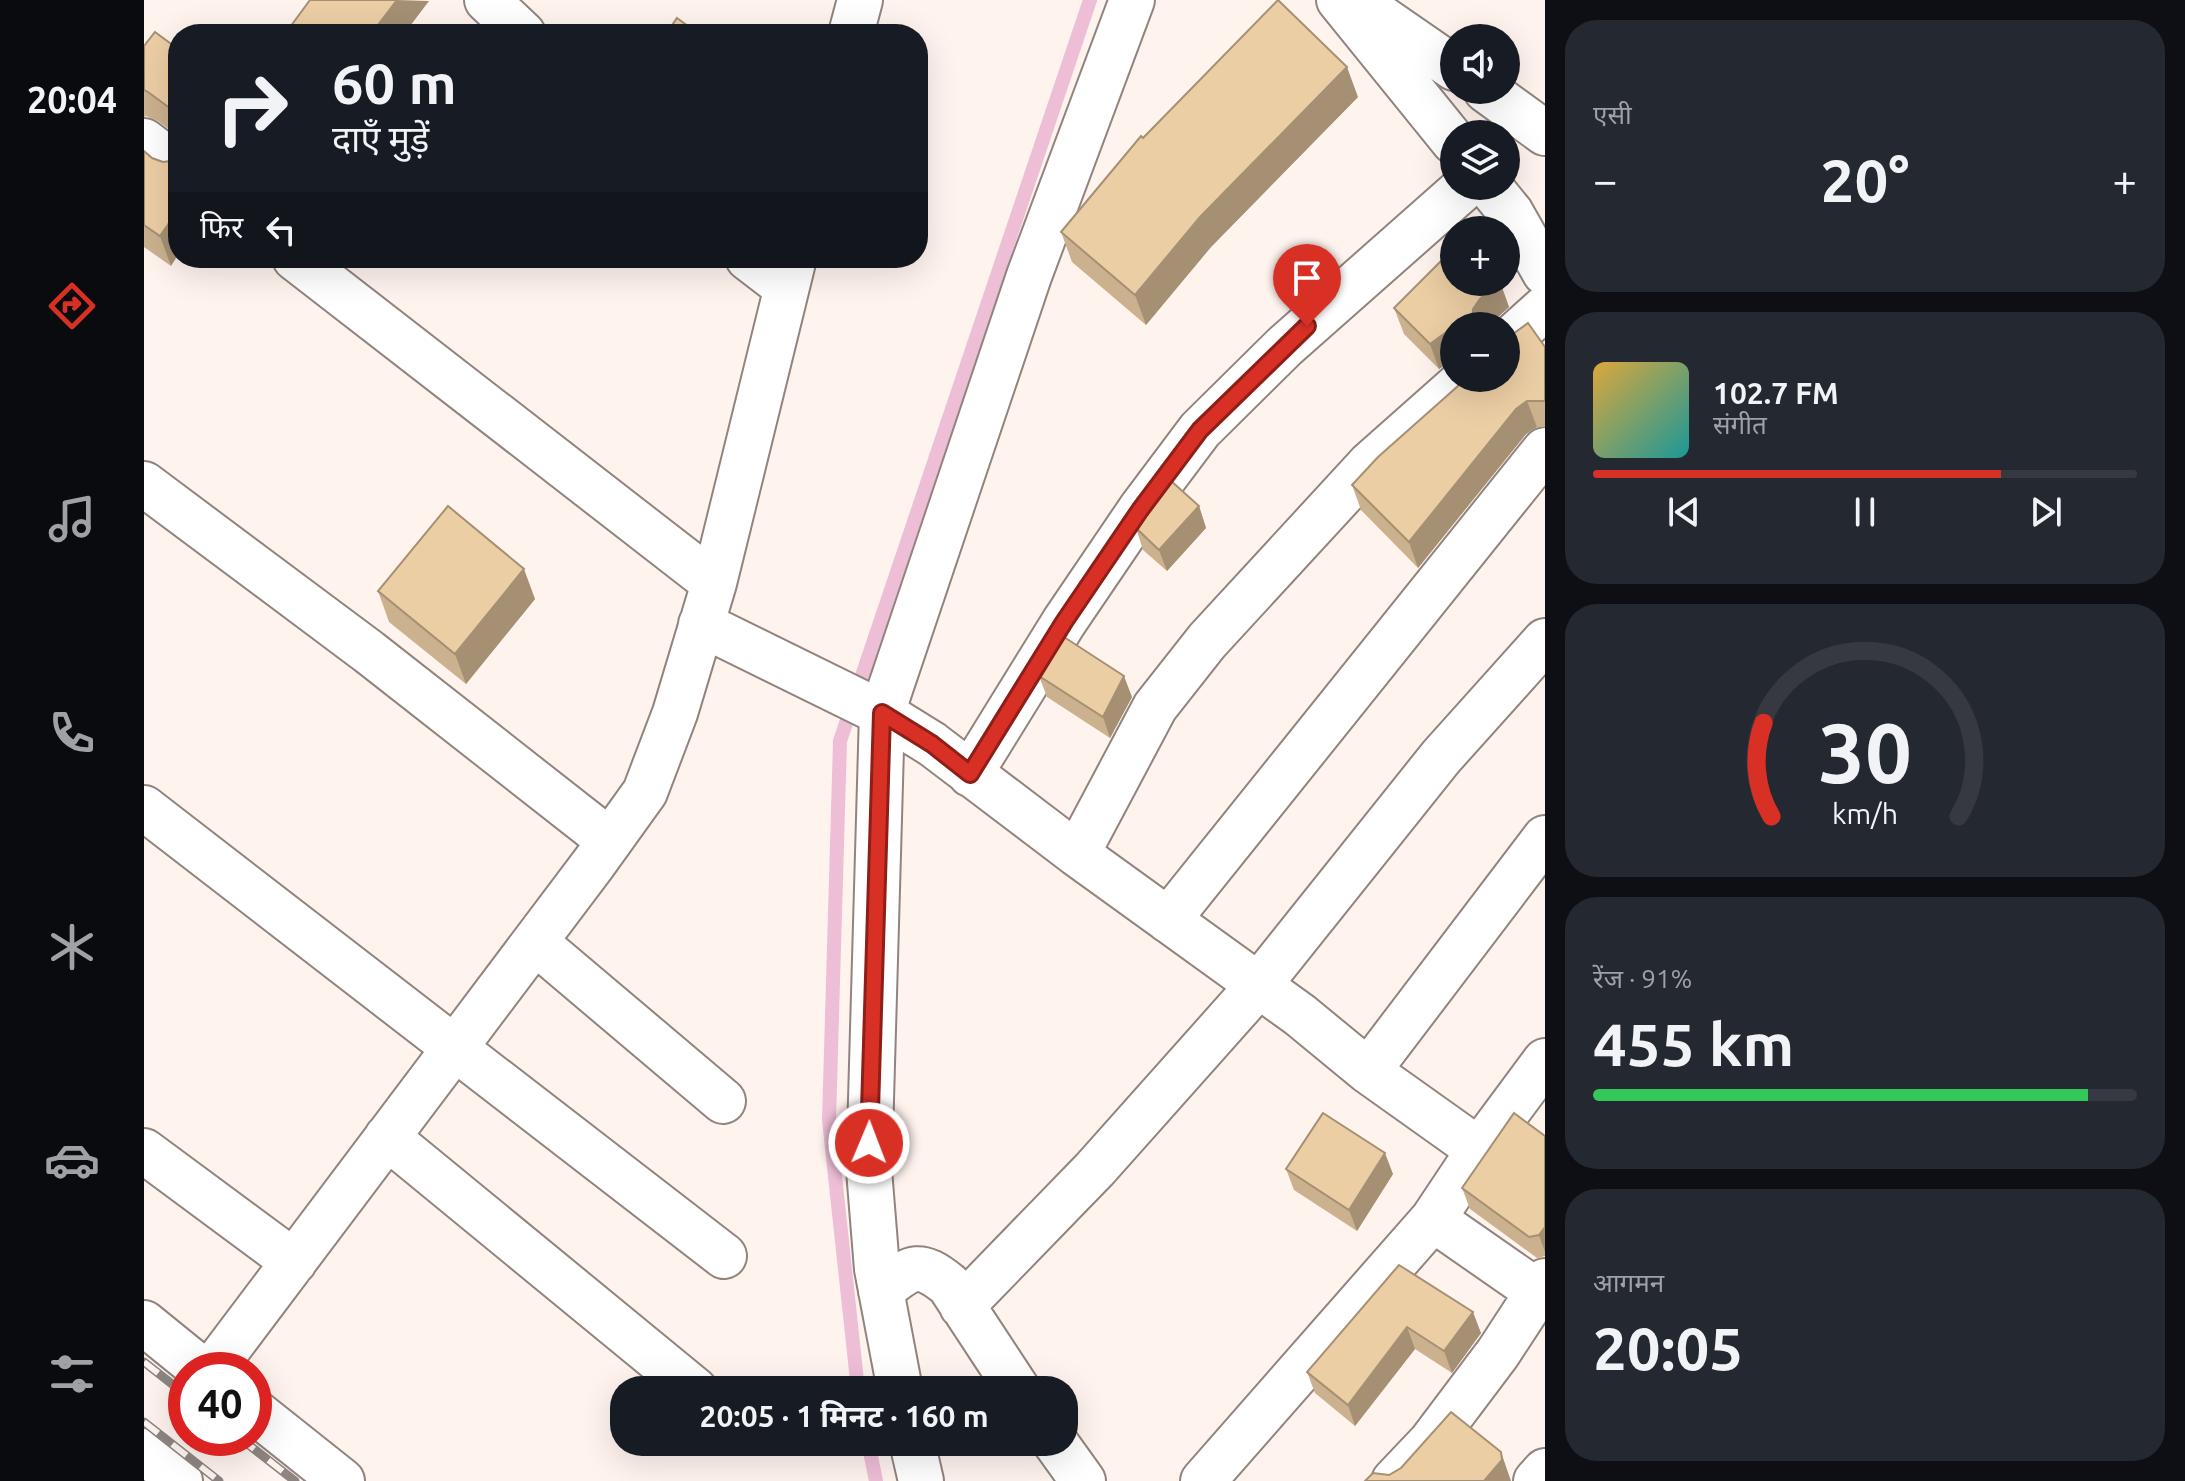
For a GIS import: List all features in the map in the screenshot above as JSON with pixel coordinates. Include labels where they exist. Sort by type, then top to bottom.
[{"type":"street","points":[[487,0],[512,24]]},
{"type":"street","points":[[854,24],[860,0]]},
{"type":"street","points":[[897,1376],[873,1232],[862,703],[1029,276],[1132,0]]},
{"type":"street","points":[[1339,0],[1440,125]]},
{"type":"street","points":[[1357,0],[1440,58]]},
{"type":"street","points":[[1505,104],[1545,133]]},
{"type":"street","points":[[144,141],[168,159]]},
{"type":"street","points":[[970,774],[1064,622],[1140,510],[1200,430],[1285,346],[1450,200]]},
{"type":"street","points":[[1500,200],[1545,273]]},
{"type":"street","points":[[308,268],[714,583]]},
{"type":"street","points":[[226,1352],[645,792],[675,713],[714,583],[790,273]]},
{"type":"street","points":[[1520,330],[1545,308]]},
{"type":"street","points":[[1077,854],[1155,707],[1207,641],[1370,464],[1451,392]]},
{"type":"street","points":[[1168,920],[1545,450]]},
{"type":"street","points":[[144,484],[369,652],[610,841]]},
{"type":"street","points":[[701,624],[862,703],[932,744],[1077,854],[1300,1015],[1368,1071],[1479,1150]]},
{"type":"street","points":[[962,1306],[1095,1169],[1258,986],[1441,757],[1545,641]]},
{"type":"street","points":[[144,808],[724,1256]]},
{"type":"street","points":[[1368,1071],[1545,838]]},
{"type":"street","points":[[535,942],[723,1101]]},
{"type":"street","points":[[1203,1481],[1433,1219],[1545,1061]]},
{"type":"street","points":[[387,1137],[678,1376]]},
{"type":"street","points":[[144,1151],[294,1262]]},
{"type":"street","points":[[1394,1481],[1431,1442],[1542,1290],[1433,1219]]},
{"type":"street","points":[[881,1290],[909,1269],[923,1268],[949,1285],[1009,1376]]},
{"type":"street","points":[[144,1323],[180,1352]]},
{"type":"street","points":[[272,1425],[342,1481]]},
{"type":"street","points":[[144,1451],[180,1481]]},
{"type":"street","points":[[915,1456],[921,1481]]},
{"type":"street","points":[[1065,1456],[1083,1481]]},
{"type":"street","points":[[1536,1481],[1545,1471]]},
{"type":"building","points":[[310,0],[397,0],[379,24],[292,24]]},
{"type":"building","points":[[1278,0],[1347,67],[1200,217],[1135,295],[1061,232],[1141,136],[1143,138]]},
{"type":"building","points":[[155,32],[168,42],[168,107],[144,90],[144,46]]},
{"type":"building","points":[[144,151],[152,158],[168,161],[168,224],[160,236],[144,225]]},
{"type":"building","points":[[1440,262],[1440,296],[1483,296],[1473,312],[1440,312],[1440,337],[1430,344],[1394,308]]},
{"type":"building","points":[[1528,323],[1545,347],[1545,401],[1527,401],[1516,409],[1409,542],[1352,485],[1378,457],[1451,392],[1520,392],[1520,329]]},
{"type":"building","points":[[1170,480],[1199,506],[1159,550],[1136,528]]},
{"type":"building","points":[[448,506],[524,569],[455,654],[378,591]]},
{"type":"building","points":[[1064,637],[1124,676],[1103,717],[1039,676]]},
{"type":"building","points":[[1323,1113],[1385,1153],[1349,1210],[1286,1169]]},
{"type":"building","points":[[1514,1113],[1545,1136],[1545,1227],[1539,1235],[1529,1237],[1462,1188]]},
{"type":"building","points":[[1399,1265],[1473,1312],[1444,1351],[1407,1327],[1348,1405],[1307,1372]]},
{"type":"building","points":[[1451,1412],[1501,1452],[1502,1460],[1484,1481],[1365,1481],[1373,1473],[1389,1475],[1401,1468]]},
{"type":"waterway","points":[[856,1376],[829,1120],[840,741],[1090,0]]},
{"type":"waterway","points":[[871,1456],[876,1481]]},
{"type":"railway","points":[[144,1362],[168,1381]]},
{"type":"railway","points":[[144,1422],[219,1481]]},
{"type":"railway","points":[[263,1456],[295,1481]]},
{"type":"route","points":[[869,1143],[882,713],[932,744],[970,774],[1064,622],[1140,510],[1200,430],[1307,326]]}]
